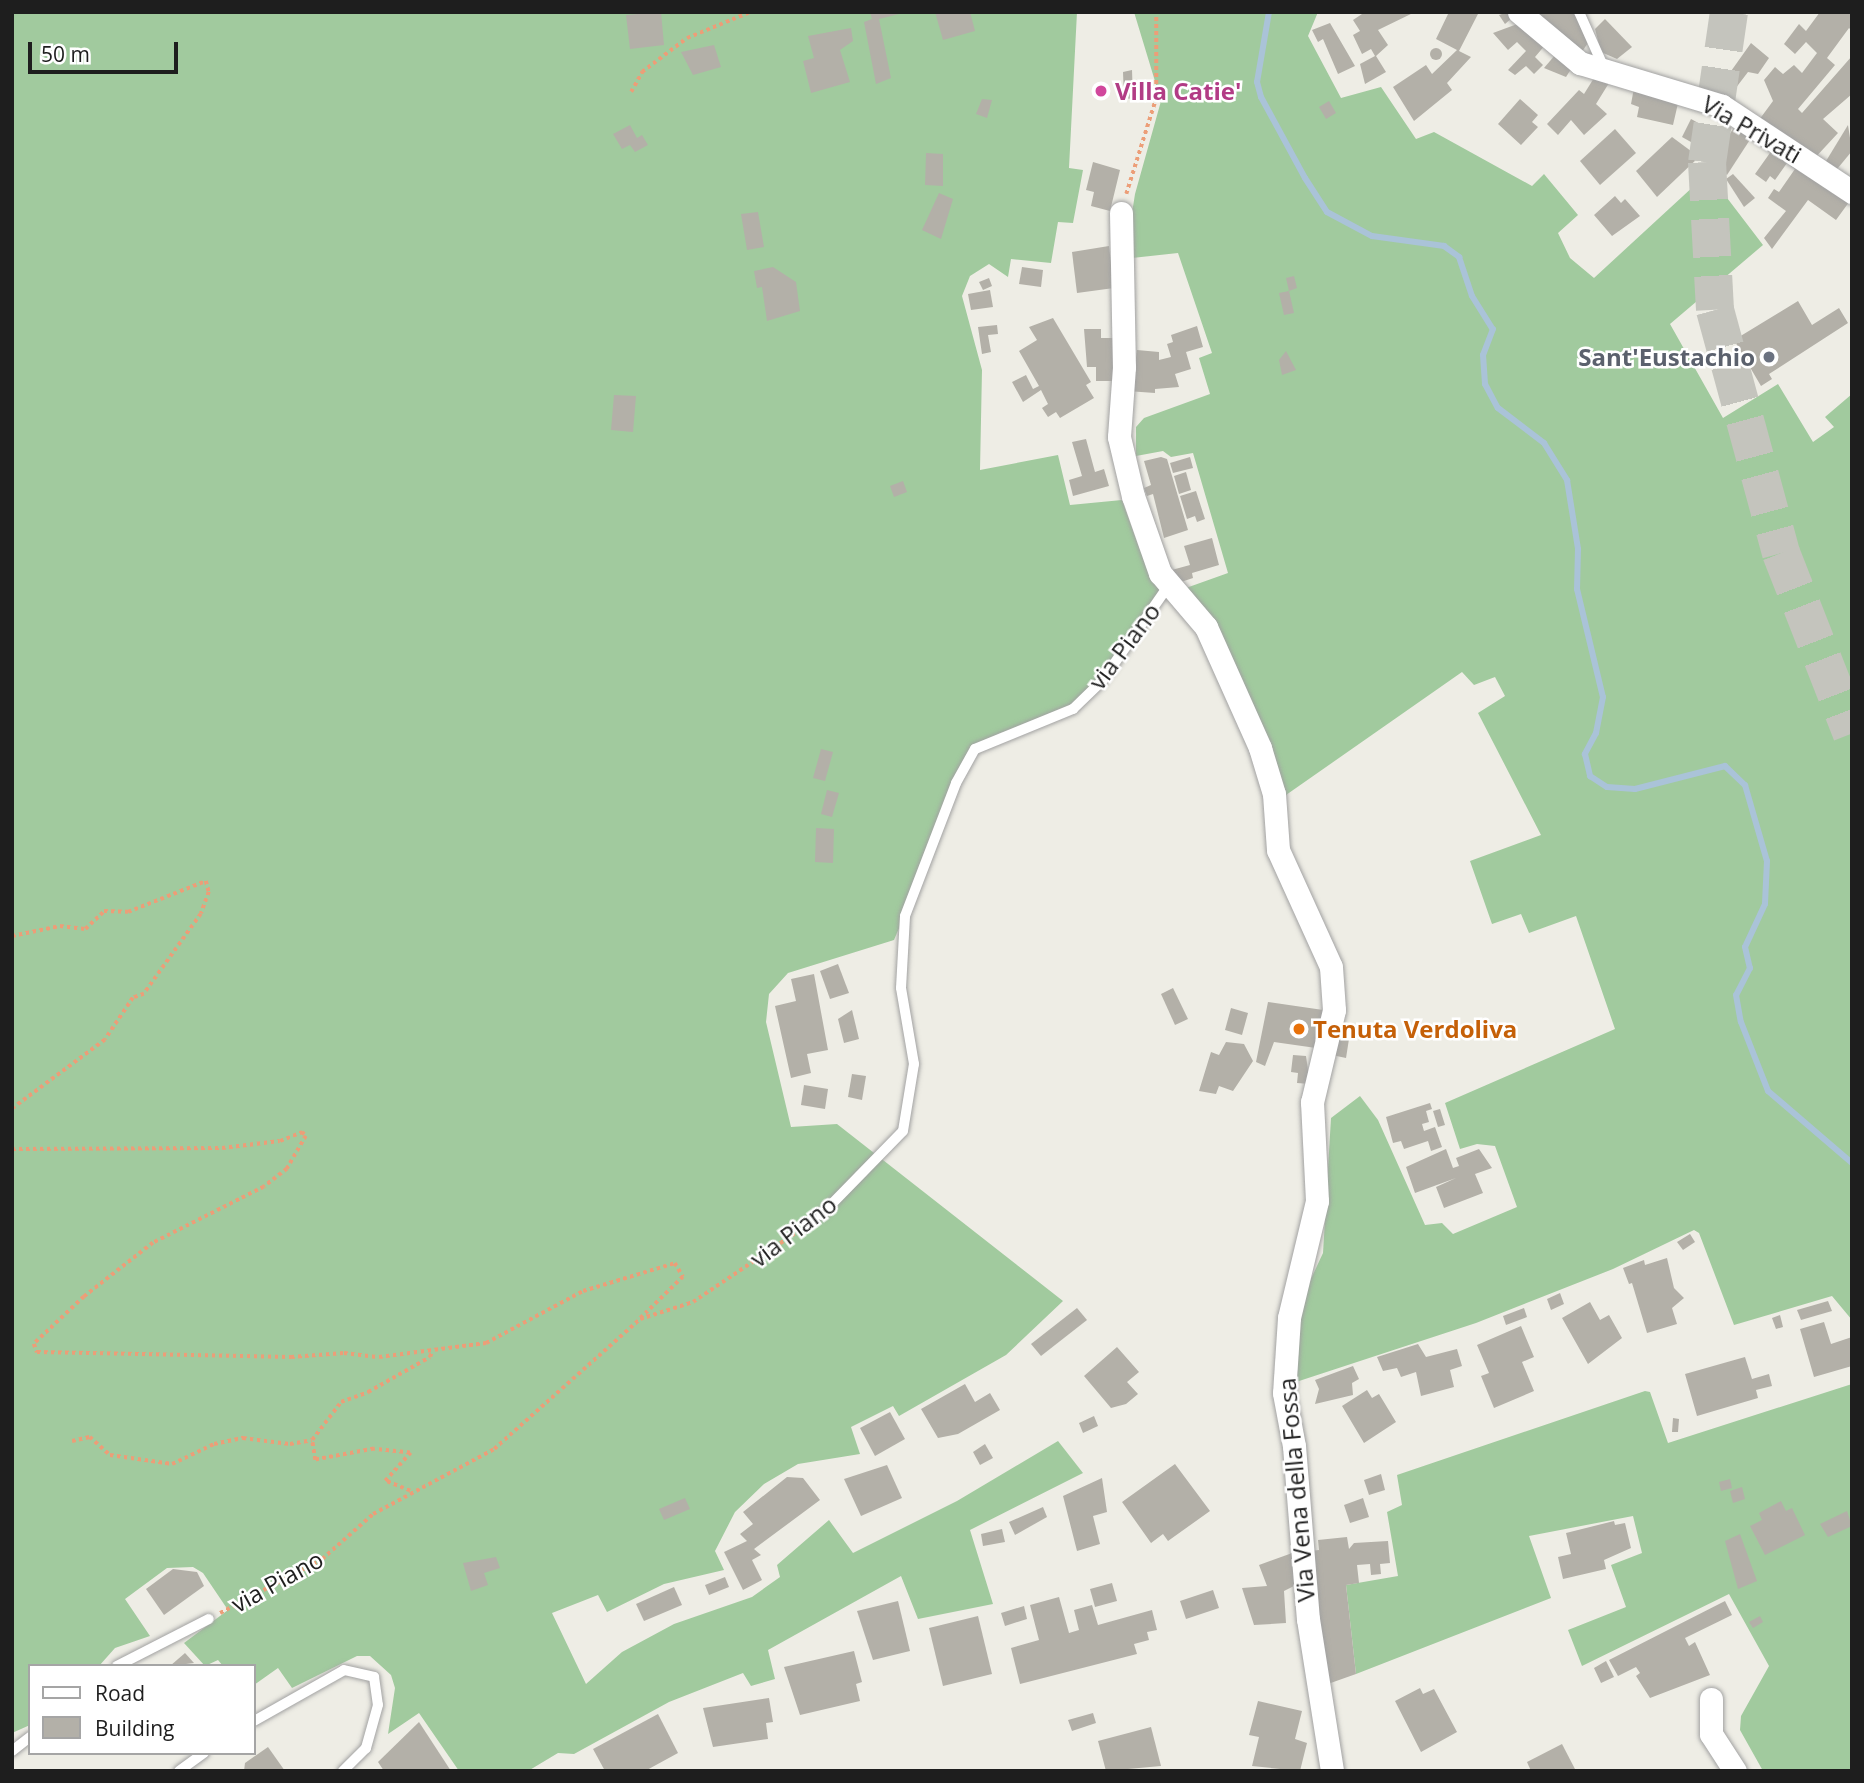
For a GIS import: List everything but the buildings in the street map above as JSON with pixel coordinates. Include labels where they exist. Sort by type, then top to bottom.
[{"type":"street","name":"Via Privati","points":[[1519,12],[1580,62],[1722,106],[1852,192]]},
{"type":"street","name":"Via Vena della Fossa","points":[[1121,213],[1124,367],[1119,438],[1143,528],[1169,584],[1206,628],[1260,748],[1273,793],[1278,850],[1331,967],[1334,1010],[1312,1102],[1317,1201],[1289,1318],[1284,1393],[1294,1446],[1308,1619],[1332,1771]]},
{"type":"street","points":[[1711,1699],[1712,1734],[1735,1771]]},
{"type":"lane","points":[[1579,12],[1605,70]]},
{"type":"lane","name":"via Piano","points":[[821,1215],[903,1131],[914,1064],[901,988],[905,916],[956,783],[975,749],[1073,709],[1102,681],[1169,584]]},
{"type":"lane","name":"via Piano","points":[[121,1664],[209,1619]]},
{"type":"lane","points":[[256,1720],[344,1670],[374,1677],[378,1705],[366,1748],[343,1771]]},
{"type":"lane","points":[[12,1751],[28,1739]]},
{"type":"lane","points":[[179,1771],[201,1755]]},
{"type":"path","points":[[631,92],[642,72],[687,38],[750,12]]},
{"type":"path","points":[[1121,213],[1156,98],[1156,12]]},
{"type":"path","points":[[12,936],[60,926],[85,929],[104,911],[128,912],[206,881],[209,892],[201,914],[144,994],[133,998],[105,1040],[12,1109]]},
{"type":"path","points":[[12,1149],[222,1148],[280,1141],[302,1132],[306,1136],[287,1169],[264,1188],[153,1243],[84,1297],[34,1344],[37,1352],[291,1357],[344,1353],[379,1357],[486,1343],[583,1291],[675,1263],[682,1277],[640,1319]]},
{"type":"path","name":"via Piano","points":[[209,1619],[322,1559],[373,1514],[494,1449],[640,1319],[693,1302],[821,1215]]},
{"type":"path","points":[[72,1441],[90,1437],[110,1455],[172,1464],[214,1444],[243,1438],[290,1444],[312,1440],[341,1402],[369,1392],[430,1357],[432,1350]]},
{"type":"path","points":[[312,1440],[315,1460],[374,1449],[410,1453],[385,1480],[410,1492]]},
{"type":"green space","points":[[12,12],[1077,12],[1069,168],[1083,170],[1073,223],[1058,222],[1051,263],[1011,259],[1008,277],[989,264],[970,276],[962,296],[982,370],[980,470],[1058,455],[1070,505],[1122,500],[1141,553],[1169,585],[1098,689],[1045,722],[1000,733],[975,749],[894,940],[788,973],[769,994],[766,1022],[791,1127],[837,1124],[1063,1301],[1006,1355],[899,1416],[893,1406],[851,1427],[860,1454],[798,1464],[764,1484],[735,1512],[715,1551],[724,1570],[664,1584],[607,1612],[598,1595],[552,1613],[586,1684],[622,1652],[674,1624],[752,1597],[780,1577],[777,1565],[829,1520],[853,1553],[957,1501],[1058,1441],[1083,1473],[970,1530],[993,1604],[918,1619],[901,1576],[768,1650],[775,1679],[751,1686],[743,1673],[669,1702],[574,1754],[558,1753],[528,1771],[459,1771],[419,1713],[388,1734],[395,1688],[391,1675],[370,1656],[357,1656],[292,1688],[278,1668],[256,1684],[256,1664],[221,1664],[218,1660],[203,1664],[184,1643],[228,1610],[203,1573],[193,1567],[167,1568],[125,1599],[150,1636],[115,1648],[101,1664],[28,1664],[28,1726],[12,1733]]},
{"type":"green space","points":[[1134,12],[1318,12],[1308,36],[1341,98],[1381,87],[1416,139],[1434,132],[1532,186],[1544,174],[1578,215],[1558,233],[1570,258],[1594,278],[1708,173],[1763,245],[1670,324],[1723,418],[1778,384],[1813,442],[1834,427],[1825,417],[1852,394],[1852,1320],[1832,1296],[1734,1325],[1699,1233],[1694,1230],[1613,1269],[1476,1323],[1296,1382],[1291,1359],[1303,1296],[1323,1253],[1331,1118],[1360,1096],[1378,1120],[1425,1225],[1442,1223],[1453,1234],[1517,1207],[1495,1146],[1477,1144],[1460,1149],[1445,1103],[1615,1029],[1576,916],[1529,933],[1521,914],[1492,924],[1470,861],[1541,835],[1478,713],[1505,696],[1495,677],[1474,685],[1462,672],[1286,795],[1223,651],[1186,588],[1228,573],[1193,453],[1171,457],[1163,451],[1136,456],[1136,427],[1144,418],[1210,394],[1199,358],[1212,353],[1178,253],[1132,258],[1129,232],[1135,194],[1161,101]]},
{"type":"green space","points":[[1852,1384],[1852,1771],[1763,1771],[1740,1730],[1741,1716],[1769,1666],[1729,1594],[1582,1666],[1568,1630],[1626,1607],[1611,1565],[1642,1553],[1633,1516],[1529,1536],[1551,1598],[1356,1674],[1346,1585],[1398,1576],[1387,1512],[1402,1505],[1397,1475],[1645,1391],[1650,1392],[1668,1443]]},
{"type":"waterway","points":[[1269,12],[1257,82],[1261,97],[1305,178],[1327,212],[1372,236],[1444,246],[1459,257],[1472,296],[1493,329],[1483,355],[1485,384],[1498,408],[1544,443],[1567,480],[1578,549],[1577,589],[1603,697],[1596,733],[1585,754],[1590,776],[1607,787],[1635,789],[1725,766],[1745,785],[1767,861],[1765,904],[1745,947],[1750,968],[1736,995],[1741,1022],[1768,1091],[1852,1163]]},
{"type":"tunnel","points":[[1729,12],[1707,162],[1715,310],[1781,553],[1852,734]]},
{"type":"place","name":"Villa Catie'","points":[[1101,91]]},
{"type":"place","name":"Sant'Eustachio","points":[[1769,357]]},
{"type":"place","name":"Tenuta Verdoliva","points":[[1299,1029]]}]
